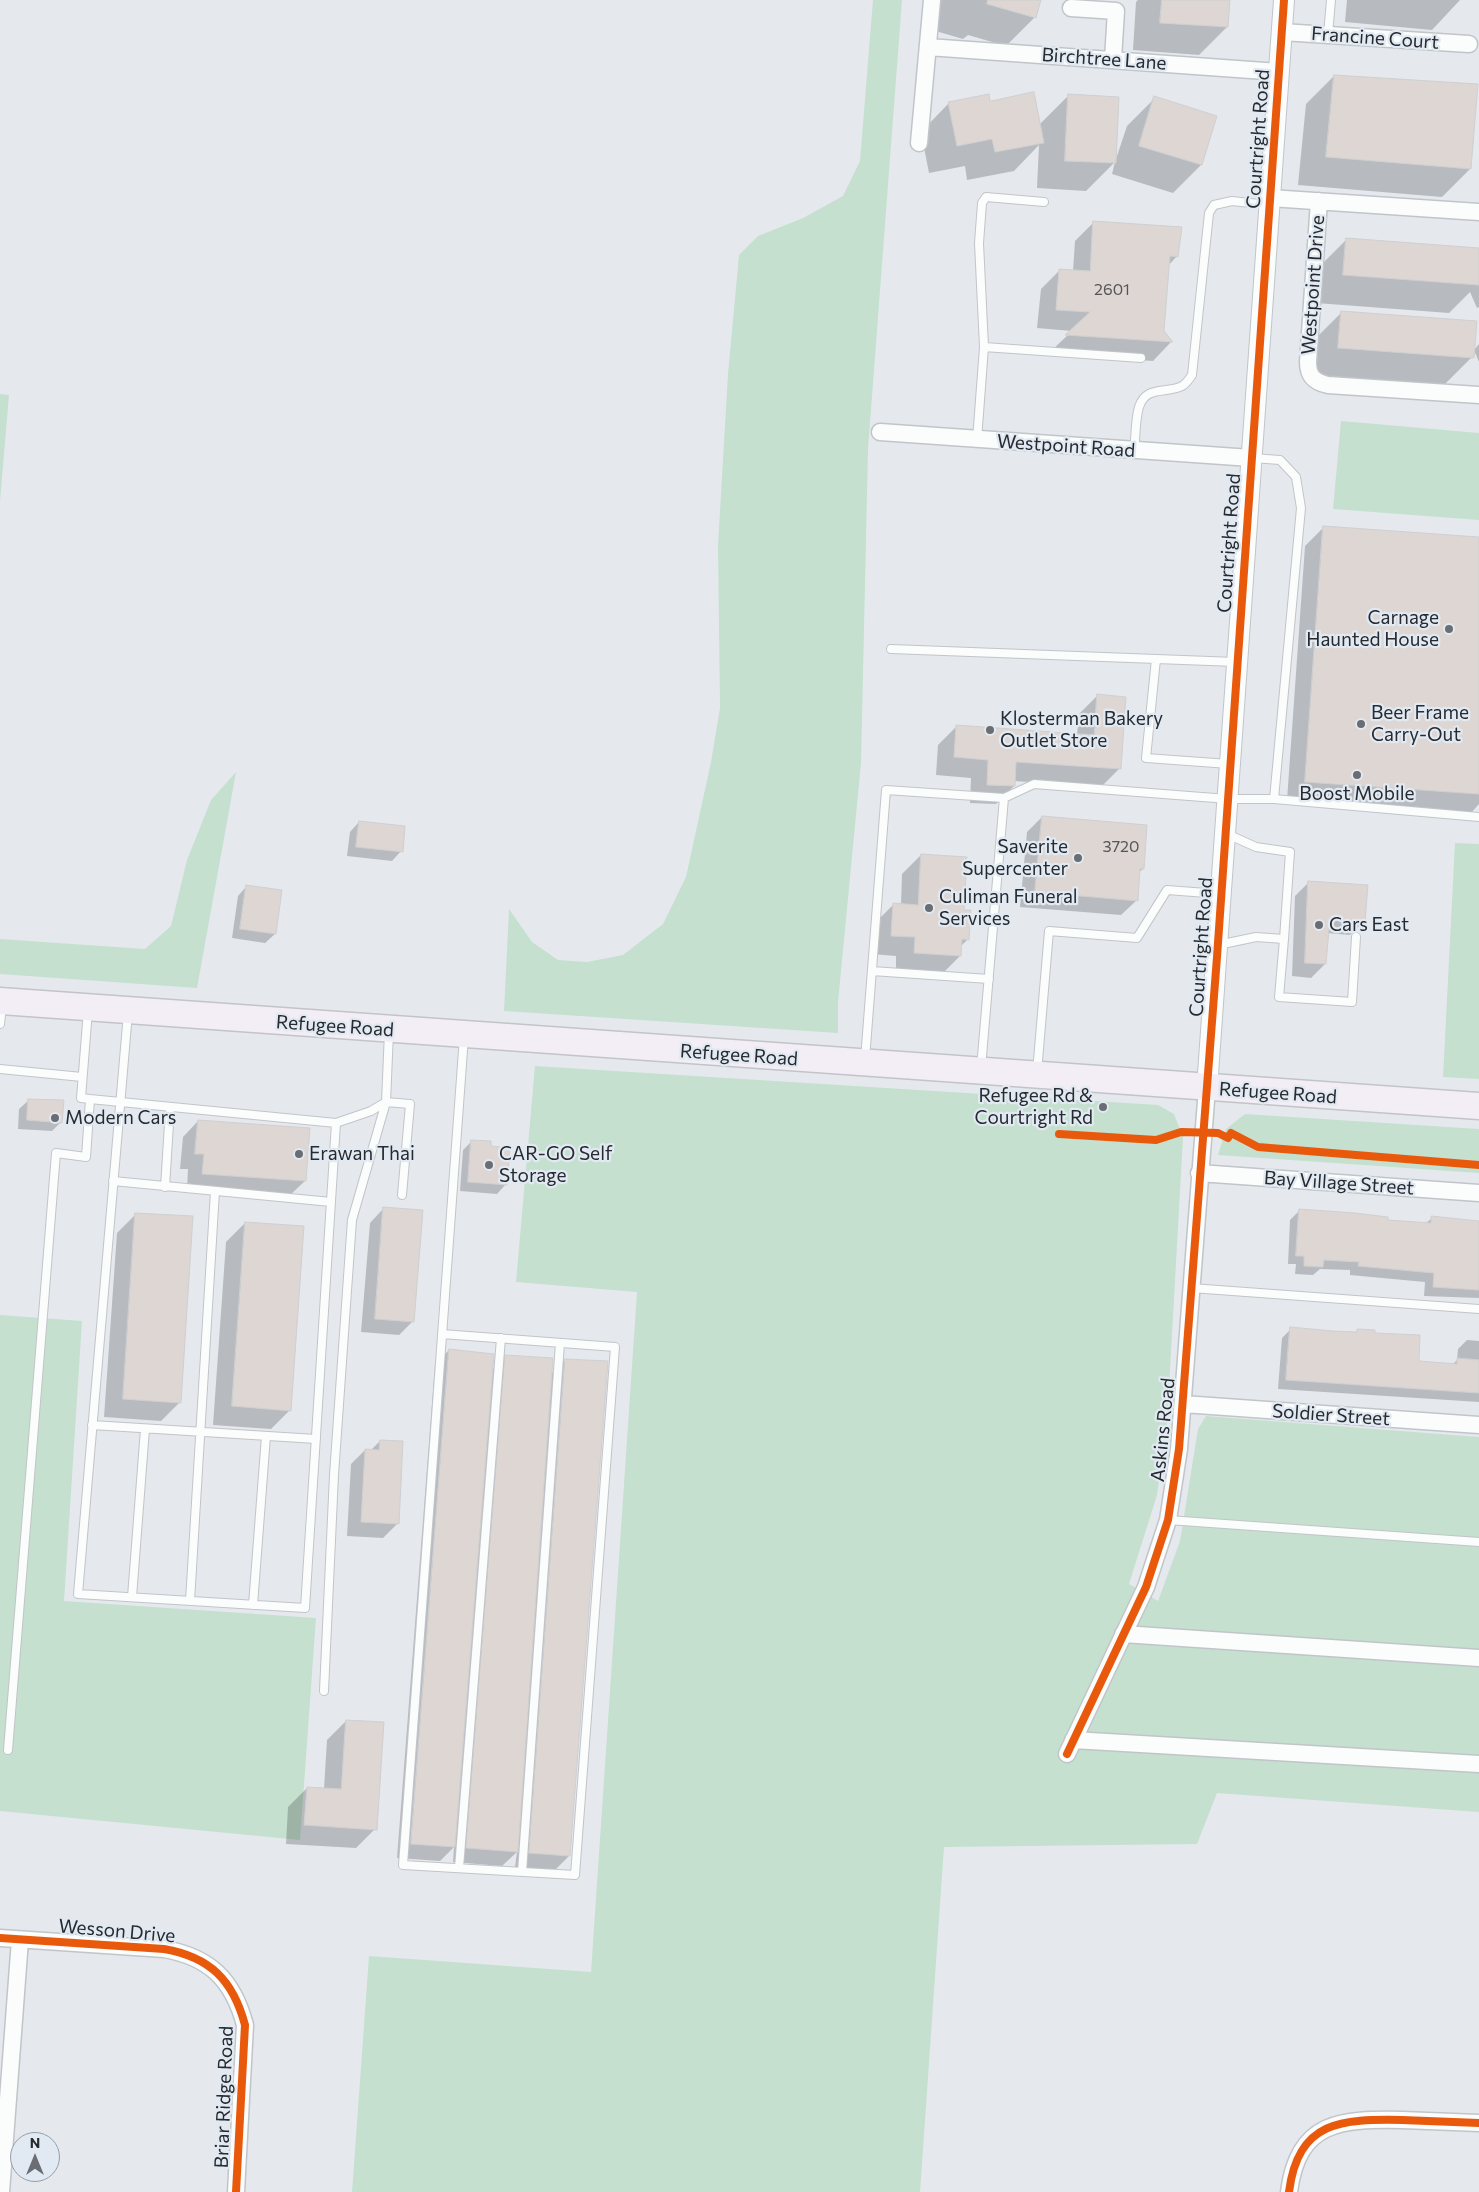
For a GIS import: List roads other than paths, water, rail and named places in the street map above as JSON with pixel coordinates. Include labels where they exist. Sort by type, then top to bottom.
[{"type":"main road","name":"Refugee Road","points":[[1,1009],[88,1008],[1479,1106]]},
{"type":"street","points":[[919,144],[932,0]]},
{"type":"street","name":"Courtright Road","points":[[1207,1088],[1284,0]]},
{"type":"street","points":[[1071,8],[1116,11],[1113,59]]},
{"type":"street","name":"Francine Court","points":[[1282,32],[1469,44]]},
{"type":"street","name":"Birchtree Lane","points":[[928,47],[1279,72]]},
{"type":"street","points":[[1270,202],[1319,201],[1479,212]]},
{"type":"street","name":"Westpoint Drive","points":[[1319,201],[1308,362],[1308,371],[1312,378],[1319,383],[1328,385],[1479,395]]},
{"type":"street","name":"Westpoint Road","points":[[880,432],[1251,458]]},
{"type":"street","name":"Askins Road","points":[[1207,1088],[1179,1449],[1168,1520],[1146,1587],[1070,1747],[1479,1764]]},
{"type":"street","name":"Bay Village Street","points":[[1199,1173],[1479,1193]]},
{"type":"street","name":"Soldier Street","points":[[1183,1404],[1479,1425]]},
{"type":"street","points":[[1123,1634],[1479,1658]]},
{"type":"street","name":"Wesson Drive","points":[[0,1938],[176,1951],[197,1959],[215,1969],[223,1978]]},
{"type":"street","points":[[1,2192],[20,1940]]},
{"type":"street","name":"Briar Ridge Road","points":[[223,1978],[241,2008],[245,2025],[236,2192]]},
{"type":"street","points":[[1289,2192],[1293,2170],[1306,2146],[1318,2133],[1336,2123],[1360,2119],[1479,2123]]},
{"type":"lane","points":[[1328,34],[1330,0]]},
{"type":"lane","points":[[977,440],[984,347],[979,243],[982,203],[986,197],[1044,202]]},
{"type":"lane","points":[[1134,450],[1139,407],[1145,396],[1156,390],[1174,389],[1184,386],[1192,375],[1208,213],[1214,204],[1232,201],[1270,202]]},
{"type":"lane","points":[[984,347],[1141,358]]},
{"type":"lane","points":[[1251,458],[1280,460],[1296,478],[1301,508],[1274,799]]},
{"type":"lane","points":[[891,650],[1236,662]]},
{"type":"lane","points":[[1156,659],[1146,758],[1230,764]]},
{"type":"lane","points":[[864,1064],[886,790],[1004,798],[1034,784],[1228,799],[1274,799],[1479,817]]},
{"type":"lane","points":[[981,1072],[1004,798]]},
{"type":"lane","points":[[1226,833],[1256,848],[1290,852],[1279,997],[1352,1002],[1356,937]]},
{"type":"lane","points":[[1036,1076],[1049,931],[1137,938],[1167,890],[1222,894]]},
{"type":"lane","points":[[1218,945],[1256,937],[1284,939]]},
{"type":"lane","points":[[872,971],[989,979]]},
{"type":"lane","points":[[88,1008],[80,1098],[336,1123],[371,1111],[386,1102],[410,1104],[402,1195]]},
{"type":"lane","points":[[128,1011],[78,1594],[305,1608],[336,1123]]},
{"type":"lane","points":[[324,1691],[334,1475],[352,1220],[386,1102],[390,1030]]},
{"type":"lane","points":[[442,1334],[615,1347],[575,1875],[403,1864],[464,1035]]},
{"type":"lane","points":[[0,1069],[82,1077]]},
{"type":"lane","points":[[8,1750],[56,1154],[86,1157],[90,1099]]},
{"type":"lane","points":[[165,1187],[170,1108]]},
{"type":"lane","points":[[113,1182],[331,1202]]},
{"type":"lane","points":[[190,1601],[215,1191]]},
{"type":"lane","points":[[1191,1288],[1479,1309]]},
{"type":"lane","points":[[459,1868],[501,1338]]},
{"type":"lane","points":[[522,1872],[560,1343]]},
{"type":"lane","points":[[92,1425],[316,1439]]},
{"type":"lane","points":[[132,1597],[145,1429]]},
{"type":"lane","points":[[253,1605],[266,1436]]},
{"type":"lane","points":[[1168,1520],[1479,1542]]},
{"type":"place","name":"Carnage Haunted House","points":[[1449,629]]},
{"type":"place","name":"Beer Frame Carry-Out","points":[[1361,724]]},
{"type":"place","name":"Klosterman Bakery Outlet Store","points":[[990,730]]},
{"type":"place","name":"Boost Mobile","points":[[1357,775]]},
{"type":"place","name":"Saverite Supercenter","points":[[1078,858]]},
{"type":"place","name":"Culiman Funeral Services","points":[[929,908]]},
{"type":"place","name":"Cars East","points":[[1319,925]]},
{"type":"place","name":"Refugee Rd & Courtright Rd","points":[[1103,1107]]},
{"type":"place","name":"Modern Cars","points":[[55,1118]]},
{"type":"place","name":"Erawan Thai","points":[[299,1154]]},
{"type":"place","name":"CAR-GO Self Storage","points":[[489,1165]]}]
